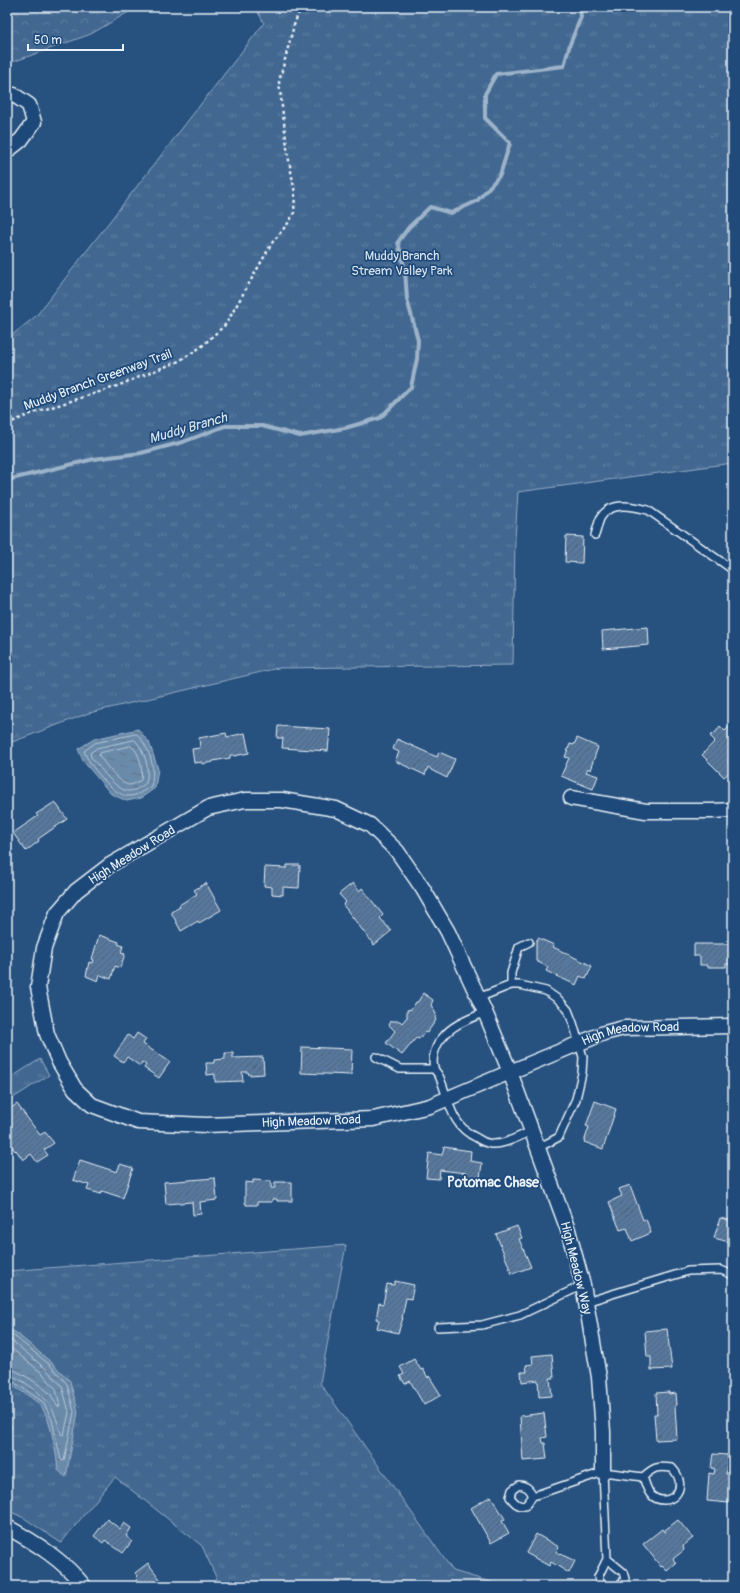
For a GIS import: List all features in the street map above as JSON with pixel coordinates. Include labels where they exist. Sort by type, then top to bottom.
[{"type":"street","points":[[7,97],[14,95],[29,105],[34,122],[21,140],[7,151]]},
{"type":"street","points":[[571,798],[646,811],[733,810]]},
{"type":"street","name":"High Meadow Road","points":[[510,1072],[485,1012],[448,932],[423,889],[397,851],[370,825],[336,809],[282,800],[246,800],[208,808],[110,865],[76,891],[57,913],[44,948],[38,987],[47,1034],[59,1062],[75,1089],[92,1105],[138,1122],[206,1125],[373,1119],[430,1106],[604,1033],[624,1028],[733,1026]]},
{"type":"street","name":"High Meadow Way","points":[[510,1072],[568,1230],[583,1285],[599,1377],[603,1432],[603,1472]]},
{"type":"street","points":[[7,1527],[40,1546],[76,1576],[84,1586]]},
{"type":"lane","points":[[595,535],[600,518],[606,510],[617,507],[633,506],[648,510],[733,570]]},
{"type":"lane","points":[[511,985],[511,973],[519,947],[529,942]]},
{"type":"lane","points":[[478,998],[511,985],[520,984],[546,991],[559,1000],[568,1010],[580,1043],[583,1057],[583,1065],[576,1099],[559,1137],[538,1148]]},
{"type":"lane","points":[[485,1012],[456,1025],[443,1037],[436,1049],[433,1060],[434,1069],[440,1076],[454,1117],[461,1128],[482,1141],[490,1144],[501,1143],[532,1131]]},
{"type":"lane","points":[[376,1058],[400,1069],[434,1069]]},
{"type":"lane","points":[[586,1302],[688,1271],[721,1270],[733,1275]]},
{"type":"lane","points":[[438,1327],[482,1325],[520,1315],[583,1285]]},
{"type":"lane","points":[[533,1496],[603,1472],[643,1477],[653,1468],[661,1466],[672,1468],[678,1474],[680,1488],[674,1496],[669,1499],[661,1500],[651,1494],[643,1477]]},
{"type":"lane","points":[[603,1472],[607,1559],[598,1577],[601,1584],[605,1586]]},
{"type":"lane","points":[[607,1559],[623,1572],[625,1579],[620,1586]]},
{"type":"path","name":"Muddy Branch Greenway Trail","points":[[7,424],[33,413],[112,388],[179,361],[202,347],[226,324],[272,243],[289,222],[294,213],[295,193],[288,155],[279,82],[294,25],[301,7]]},
{"type":"green space","points":[[7,7],[137,7],[91,34],[7,64]]},
{"type":"green space","name":"Muddy Branch Stream Valley Park","points":[[255,7],[733,7],[733,463],[518,492],[515,539],[513,665],[278,668],[89,713],[7,744],[7,339],[36,316],[264,23]]},
{"type":"green space","points":[[40,1059],[49,1075],[7,1102],[7,1080]]},
{"type":"green space","points":[[346,1245],[320,1383],[453,1571],[505,1586],[220,1586],[202,1546],[115,1477],[61,1543],[24,1518],[7,1510],[7,1438],[12,1426],[7,1423],[7,1271]]},
{"type":"water","points":[[138,729],[149,742],[158,769],[155,788],[141,798],[127,801],[111,794],[83,761],[78,749],[94,739]]},
{"type":"water","points":[[7,1329],[15,1332],[52,1363],[70,1381],[78,1412],[66,1477],[58,1470],[50,1425],[43,1409],[34,1400],[7,1382]]},
{"type":"building","points":[[566,536],[583,537],[582,563],[565,562]]},
{"type":"building","points":[[648,627],[649,645],[603,649],[602,631]]},
{"type":"building","points":[[731,725],[733,727],[733,757],[728,761],[733,769],[724,777],[702,755],[715,741],[710,736],[716,732],[720,726],[725,731]]},
{"type":"building","points":[[278,726],[330,729],[328,751],[282,748],[283,738],[277,738]]},
{"type":"building","points":[[226,733],[227,737],[245,733],[249,753],[234,756],[230,755],[230,758],[202,764],[202,762],[194,763],[192,749],[200,748],[199,738]]},
{"type":"building","points":[[577,738],[598,747],[590,770],[588,768],[586,772],[598,776],[593,789],[561,776],[569,758],[565,757],[570,744],[574,745]]},
{"type":"building","points":[[397,739],[437,757],[439,752],[455,759],[447,778],[428,767],[425,775],[395,761],[399,752],[393,749]]},
{"type":"building","points":[[55,802],[67,819],[38,839],[39,841],[26,851],[13,833],[38,816],[36,814]]},
{"type":"building","points":[[287,865],[300,865],[299,888],[283,887],[283,895],[272,894],[272,887],[264,886],[265,867],[287,868]]},
{"type":"building","points":[[206,883],[221,910],[199,923],[198,921],[181,931],[171,912],[180,907],[179,905],[197,894],[194,890]]},
{"type":"building","points":[[353,883],[359,891],[362,888],[383,915],[380,918],[391,931],[374,945],[343,905],[346,902],[339,894]]},
{"type":"building","points":[[99,935],[119,942],[118,944],[123,946],[121,953],[125,954],[120,968],[115,966],[111,979],[100,975],[98,981],[86,976],[89,962],[93,963],[94,960],[92,959]]},
{"type":"building","points":[[538,938],[592,966],[586,979],[580,976],[576,985],[546,971],[548,967],[536,961],[536,942]]},
{"type":"building","points":[[694,944],[733,944],[732,964],[726,964],[726,967],[707,967],[707,965],[700,965],[700,956],[694,956]]},
{"type":"building","points":[[423,993],[433,1000],[431,1005],[436,1014],[436,1020],[427,1033],[425,1032],[419,1039],[416,1038],[402,1055],[386,1043],[395,1031],[389,1025],[391,1021],[400,1021],[402,1023],[407,1017],[407,1010],[412,1009]]},
{"type":"building","points":[[137,1033],[146,1039],[143,1044],[170,1062],[159,1078],[144,1068],[146,1065],[142,1062],[140,1066],[127,1057],[123,1062],[114,1056],[128,1035],[133,1039]]},
{"type":"building","points":[[302,1047],[352,1049],[351,1075],[301,1073]]},
{"type":"building","points":[[225,1053],[233,1053],[233,1058],[263,1057],[264,1074],[249,1075],[248,1072],[242,1072],[243,1081],[215,1082],[215,1074],[207,1075],[206,1063],[214,1063],[214,1060],[225,1059]]},
{"type":"building","points":[[595,1101],[616,1109],[603,1149],[584,1142],[589,1127],[586,1126]]},
{"type":"building","points":[[17,1104],[40,1135],[45,1132],[54,1143],[44,1150],[48,1155],[37,1162],[31,1154],[23,1160],[11,1145],[8,1147],[7,1145],[7,1111]]},
{"type":"building","points":[[444,1147],[471,1151],[470,1161],[482,1163],[479,1186],[465,1184],[466,1173],[440,1170],[439,1179],[426,1178],[429,1153],[442,1155]]},
{"type":"building","points":[[80,1160],[117,1172],[120,1164],[133,1168],[123,1198],[102,1191],[101,1194],[87,1190],[89,1185],[73,1180]]},
{"type":"building","points":[[215,1178],[217,1200],[200,1202],[201,1214],[193,1215],[192,1202],[166,1204],[164,1182]]},
{"type":"building","points":[[253,1180],[271,1181],[271,1188],[275,1188],[275,1182],[292,1182],[292,1201],[277,1201],[277,1199],[272,1199],[272,1202],[257,1202],[257,1205],[246,1205],[245,1182],[253,1183]]},
{"type":"building","points":[[630,1185],[643,1220],[646,1219],[651,1233],[632,1241],[627,1228],[620,1230],[609,1202],[622,1196],[619,1189]]},
{"type":"building","points":[[720,1218],[733,1221],[733,1243],[714,1238]]},
{"type":"building","points":[[517,1226],[522,1238],[519,1239],[531,1267],[512,1274],[496,1234]]},
{"type":"building","points":[[395,1281],[414,1285],[411,1299],[406,1298],[403,1318],[398,1333],[377,1328],[379,1320],[376,1319],[379,1303],[383,1304],[387,1284],[394,1285]]},
{"type":"building","points":[[667,1329],[672,1369],[651,1370],[651,1357],[647,1357],[645,1331]]},
{"type":"building","points":[[552,1354],[554,1378],[550,1378],[552,1396],[539,1397],[538,1380],[522,1382],[521,1372],[527,1372],[526,1365],[533,1364],[532,1356]]},
{"type":"building","points":[[414,1359],[421,1370],[423,1369],[428,1378],[429,1376],[441,1395],[424,1405],[410,1381],[405,1384],[400,1376],[404,1374],[400,1367]]},
{"type":"building","points":[[669,1392],[669,1394],[676,1393],[677,1405],[675,1406],[677,1439],[656,1440],[654,1414],[657,1414],[656,1393]]},
{"type":"building","points":[[544,1413],[547,1437],[542,1438],[543,1443],[545,1443],[547,1459],[523,1461],[520,1416]]},
{"type":"building","points":[[713,1454],[728,1455],[726,1474],[733,1475],[733,1496],[730,1496],[729,1503],[707,1501],[709,1473],[714,1474],[715,1469],[711,1468]]},
{"type":"building","points":[[491,1496],[505,1519],[502,1521],[509,1533],[491,1543],[471,1508]]},
{"type":"building","points":[[107,1519],[120,1529],[124,1523],[131,1528],[126,1536],[132,1541],[123,1553],[105,1540],[103,1543],[94,1536]]},
{"type":"building","points":[[678,1520],[693,1538],[683,1546],[684,1550],[673,1559],[676,1563],[667,1571],[662,1566],[661,1567],[643,1544],[662,1529],[665,1533],[665,1530]]},
{"type":"building","points":[[536,1534],[559,1547],[556,1552],[575,1561],[569,1573],[551,1562],[549,1566],[526,1553]]},
{"type":"building","points":[[148,1563],[165,1586],[143,1586],[136,1578],[138,1576],[135,1573]]},
{"type":"waterway","name":"Muddy Branch","points":[[7,480],[94,459],[141,453],[183,442],[225,426],[262,426],[300,436],[345,428],[380,418],[411,387],[417,359],[418,340],[407,299],[405,270],[398,242],[409,227],[430,207],[451,213],[477,201],[500,175],[510,143],[485,118],[485,94],[496,74],[564,66],[570,44],[581,17],[580,7]]},
{"type":"district","name":"Potomac Chase","points":[[493,1182]]}]
